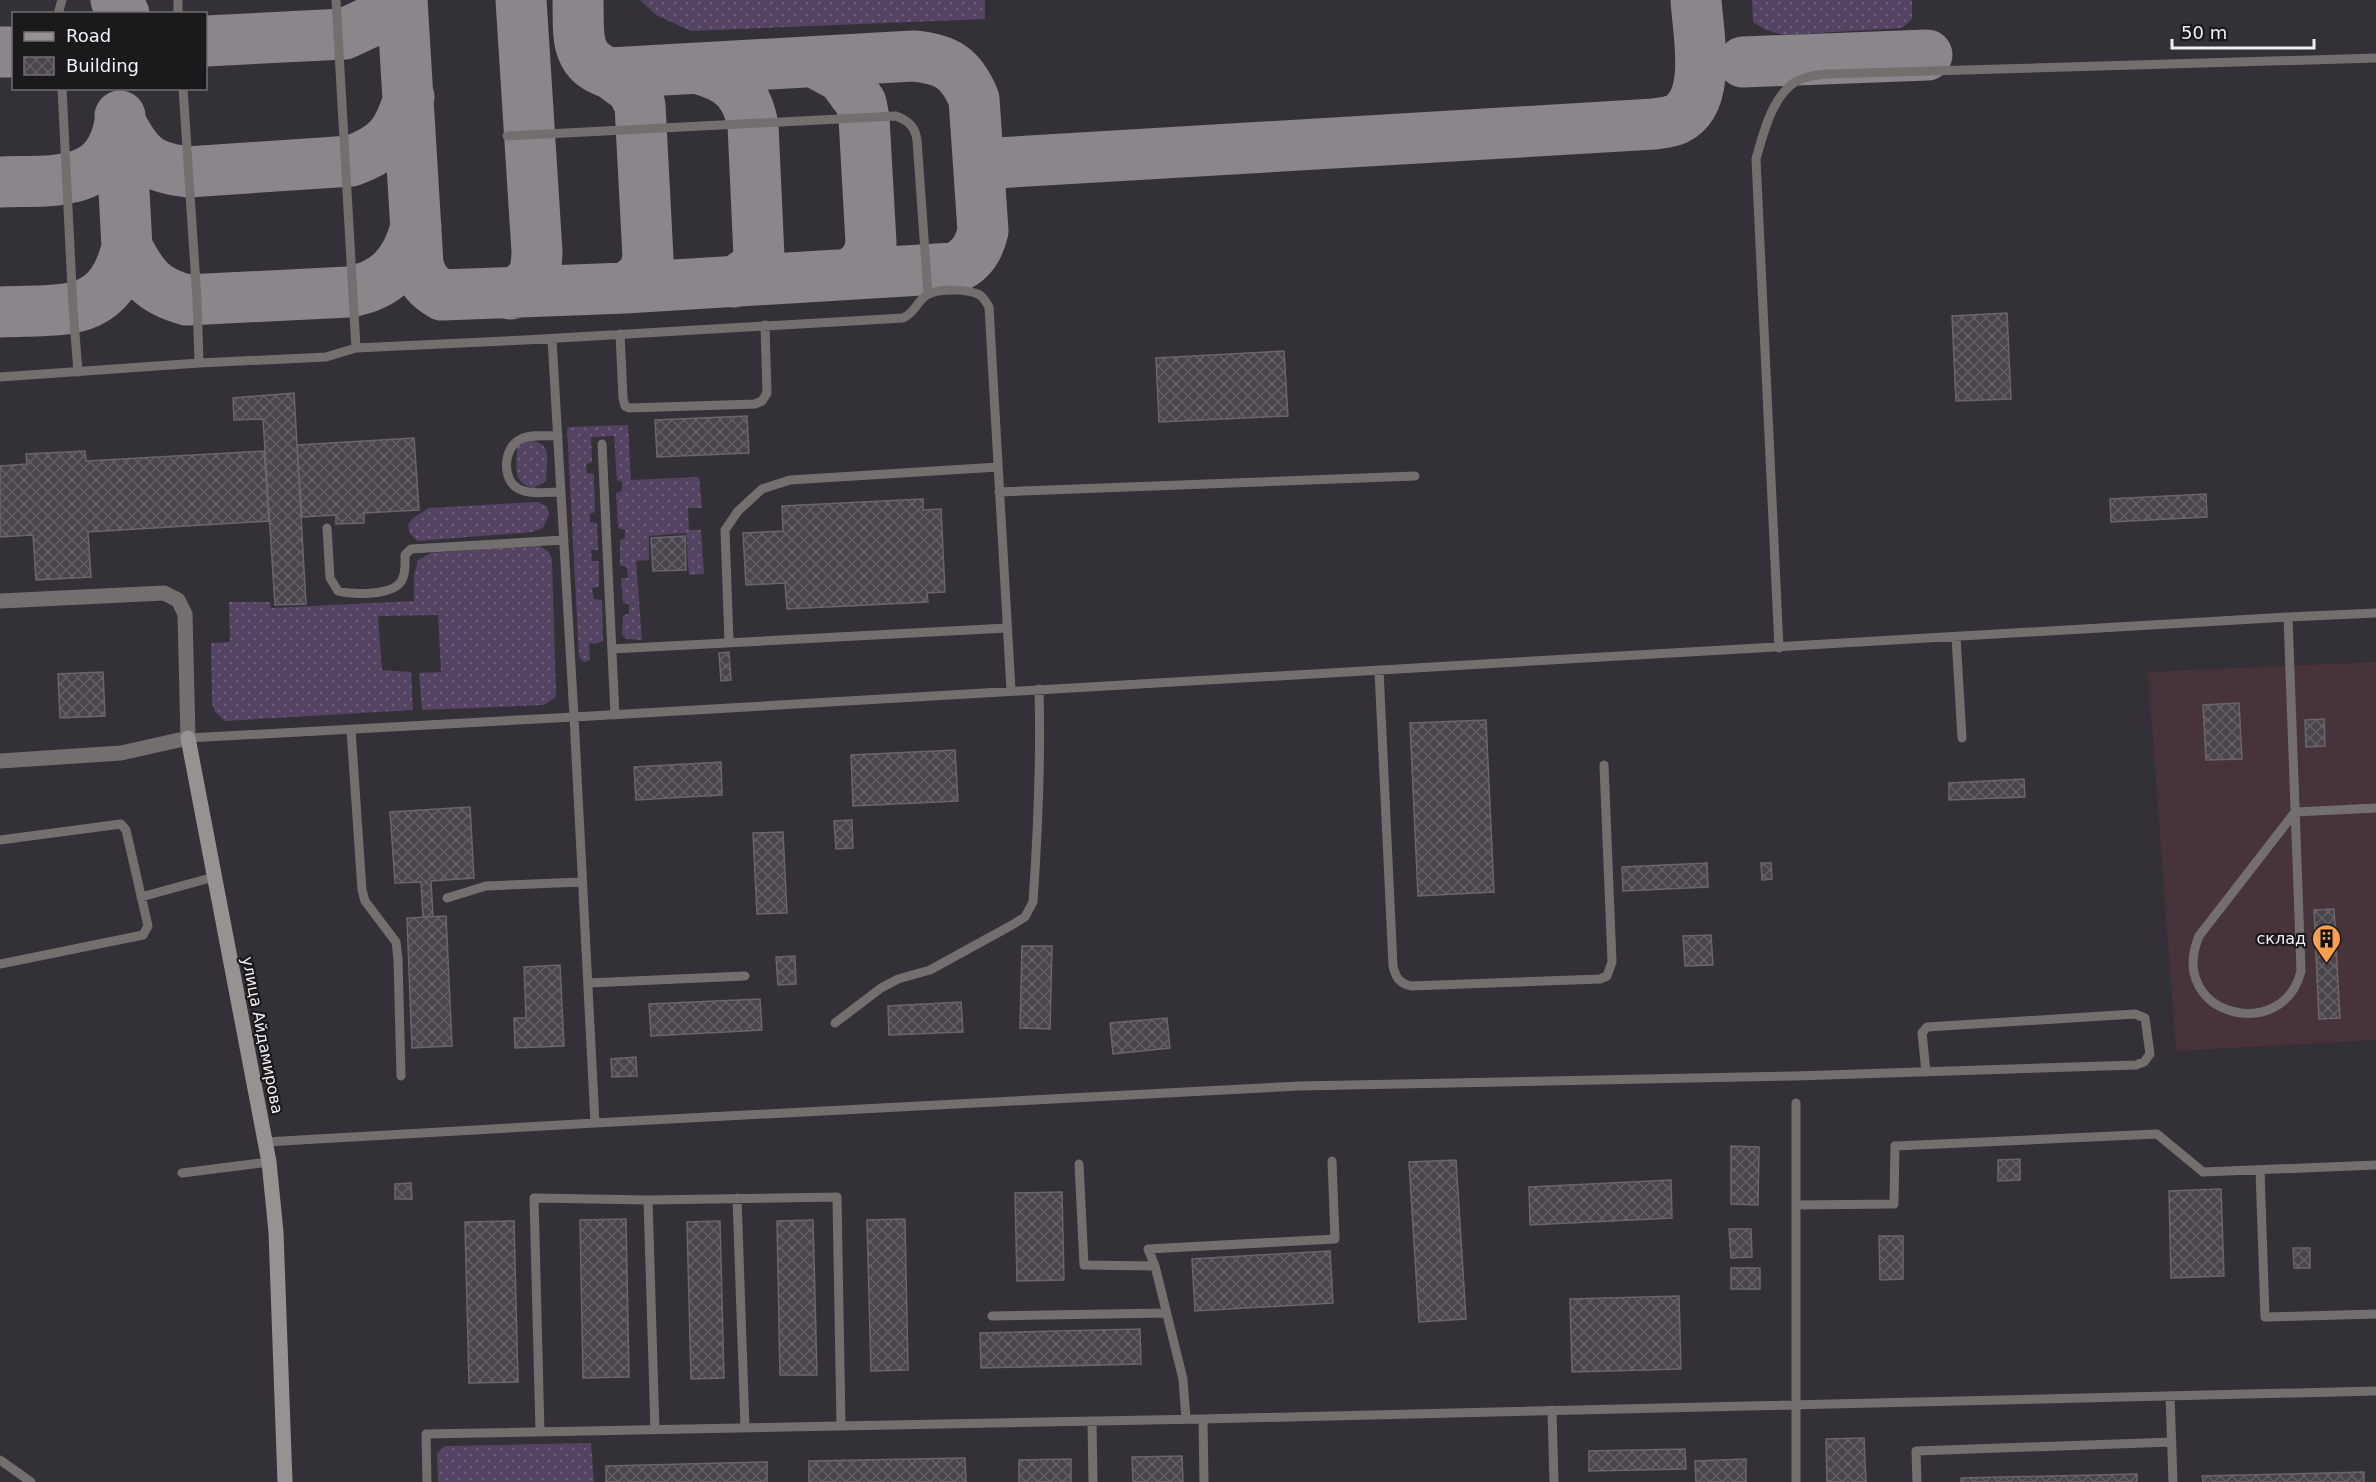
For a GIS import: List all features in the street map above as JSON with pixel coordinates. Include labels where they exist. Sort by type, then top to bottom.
[{"type":"main road","name":"улица Айдамирова","points":[[188,738],[269,1162],[276,1232],[285,1482]]},
{"type":"street","name":"улица Айдамирова","points":[[0,601],[164,593],[178,600],[185,614],[188,738]]},
{"type":"street","points":[[0,761],[121,753],[188,738]]},
{"type":"lane","points":[[336,0],[356,348]]},
{"type":"lane","points":[[1779,648],[1756,159],[1762,135],[1773,111],[1794,83],[1808,76],[1828,74],[2376,58]]},
{"type":"lane","points":[[62,90],[78,372]]},
{"type":"lane","points":[[183,90],[199,363]]},
{"type":"lane","points":[[507,136],[896,117],[905,119],[912,126],[917,140],[928,294]]},
{"type":"lane","points":[[0,377],[326,357],[339,351],[356,348],[903,318],[912,313],[928,294],[969,291],[984,298],[988,307],[1011,690]]},
{"type":"lane","points":[[620,334],[622,398],[625,406],[629,408],[756,404],[762,401],[767,393],[765,325]]},
{"type":"lane","points":[[552,339],[595,1123]]},
{"type":"lane","points":[[558,436],[523,438],[513,444],[507,457],[508,476],[516,487],[532,492],[561,492]]},
{"type":"lane","points":[[602,444],[615,715]]},
{"type":"lane","points":[[729,642],[725,530],[738,511],[762,489],[790,480],[998,467]]},
{"type":"lane","points":[[999,492],[1415,476]]},
{"type":"lane","points":[[327,528],[330,578],[336,589],[349,593],[386,591],[393,588],[402,579],[405,555],[411,549],[564,540]]},
{"type":"lane","points":[[188,738],[2376,613]]},
{"type":"lane","points":[[2288,617],[2295,812],[2301,971],[2297,987],[2284,1001],[2261,1012],[2244,1015],[2224,1009],[2208,999],[2196,982],[2192,964],[2194,947],[2199,936],[2295,812],[2376,808]]},
{"type":"lane","points":[[612,649],[1007,628]]},
{"type":"lane","points":[[1956,637],[1962,738]]},
{"type":"lane","points":[[1379,670],[1393,966],[1396,977],[1402,984],[1411,986],[1607,976],[1612,962],[1604,765]]},
{"type":"lane","points":[[835,1023],[881,988],[930,970],[966,952],[1012,926],[1025,917],[1030,910],[1033,902],[1039,815],[1041,764],[1039,688]]},
{"type":"lane","points":[[351,730],[362,890],[365,901],[396,942],[399,967],[401,1076]]},
{"type":"lane","points":[[0,840],[121,824],[126,830],[148,926],[143,935],[0,963]]},
{"type":"lane","points":[[141,897],[214,877]]},
{"type":"lane","points":[[447,898],[486,886],[582,882]]},
{"type":"lane","points":[[588,983],[745,976]]},
{"type":"lane","points":[[265,1142],[1299,1086],[1926,1072],[2136,1065],[2144,1062],[2150,1054],[2148,1023],[2145,1018],[2135,1014],[1928,1027],[1922,1033],[1926,1072]]},
{"type":"lane","points":[[1796,1103],[1794,1404],[1796,1482]]},
{"type":"lane","points":[[1796,1205],[1894,1204],[1895,1146],[2157,1134],[2203,1172],[2376,1165]]},
{"type":"lane","points":[[1186,1419],[1183,1379],[1155,1266],[1148,1250],[1335,1239],[1332,1161]]},
{"type":"lane","points":[[182,1173],[269,1162]]},
{"type":"lane","points":[[1079,1164],[1084,1265],[1155,1266]]},
{"type":"lane","points":[[2260,1170],[2265,1317],[2376,1314]]},
{"type":"lane","points":[[540,1432],[534,1198],[648,1200],[837,1197],[841,1426]]},
{"type":"lane","points":[[737,1198],[745,1428]]},
{"type":"lane","points":[[648,1200],[655,1430]]},
{"type":"lane","points":[[992,1316],[1166,1313]]},
{"type":"lane","points":[[427,1482],[426,1434],[1203,1419],[2376,1390]]},
{"type":"lane","points":[[2170,1396],[2173,1482]]},
{"type":"lane","points":[[1552,1410],[1554,1482]]},
{"type":"lane","points":[[1203,1419],[1204,1482]]},
{"type":"lane","points":[[1092,1421],[1093,1482]]},
{"type":"lane","points":[[1917,1482],[1916,1450],[2172,1442]]},
{"type":"lane","points":[[0,1460],[31,1482]]},
{"type":"shaded area","points":[[640,0],[985,0],[985,19],[691,31],[656,15]]},
{"type":"shaded area","points":[[1752,0],[1912,0],[1912,19],[1902,28],[1783,35],[1766,30],[1753,22]]},
{"type":"shaded area","points":[[628,425],[631,480],[699,477],[702,508],[688,508],[689,530],[701,530],[704,574],[689,575],[686,533],[649,536],[649,560],[636,561],[642,640],[627,639],[622,635],[623,615],[629,614],[629,604],[623,603],[621,578],[628,578],[627,567],[620,565],[620,540],[625,538],[625,530],[618,528],[616,493],[622,491],[622,482],[617,480],[614,436],[591,437],[592,462],[586,464],[587,473],[594,474],[595,512],[590,514],[590,522],[597,523],[598,550],[591,550],[592,561],[599,561],[599,587],[592,588],[594,599],[602,600],[603,641],[595,644],[589,643],[590,660],[584,662],[579,657],[567,427]]},
{"type":"shaded area","points":[[524,440],[540,443],[547,452],[546,481],[534,488],[522,482],[517,473],[517,447]]},
{"type":"shaded area","points":[[537,502],[547,506],[549,515],[543,528],[532,532],[418,541],[410,534],[408,525],[413,518],[429,508]]},
{"type":"shaded area","points":[[538,545],[548,551],[552,559],[556,697],[544,705],[422,710],[419,673],[441,672],[438,615],[378,616],[382,670],[411,672],[413,710],[225,721],[215,712],[212,703],[211,643],[230,642],[229,602],[270,602],[271,608],[414,601],[414,576],[418,560],[431,553]]},
{"type":"shaded area","points":[[2376,662],[2376,1040],[2176,1051],[2148,672]]},
{"type":"shaded area","points":[[591,1443],[594,1482],[438,1482],[437,1453],[445,1446]]},
{"type":"building","points":[[2007,313],[2011,399],[1956,401],[1952,316]]},
{"type":"building","points":[[1284,351],[1288,416],[1159,422],[1156,358]]},
{"type":"building","points":[[294,393],[306,604],[275,605],[263,419],[234,420],[233,398]]},
{"type":"building","points":[[747,416],[749,453],[657,457],[655,420]]},
{"type":"building","points":[[414,438],[419,510],[364,513],[364,523],[336,524],[336,515],[302,517],[297,445]]},
{"type":"building","points":[[85,451],[86,461],[264,451],[269,521],[88,532],[91,577],[36,580],[33,535],[0,537],[0,466],[27,464],[26,454]]},
{"type":"building","points":[[2206,494],[2207,517],[2111,522],[2110,499]]},
{"type":"building","points":[[923,499],[923,510],[941,509],[945,592],[927,593],[928,602],[787,609],[785,583],[746,585],[743,533],[783,531],[782,506]]},
{"type":"building","points":[[685,536],[686,570],[653,571],[651,538]]},
{"type":"building","points":[[729,652],[731,680],[721,681],[719,653]]},
{"type":"building","points":[[103,672],[105,716],[60,718],[58,674]]},
{"type":"building","points":[[2239,703],[2242,759],[2206,760],[2203,705]]},
{"type":"building","points":[[2324,719],[2325,746],[2306,747],[2305,720]]},
{"type":"building","points":[[1486,720],[1494,892],[1418,896],[1410,723]]},
{"type":"building","points":[[955,750],[958,801],[853,806],[851,755]]},
{"type":"building","points":[[721,762],[722,795],[636,800],[634,767]]},
{"type":"building","points":[[2024,779],[2025,797],[1949,800],[1949,783]]},
{"type":"building","points":[[470,807],[474,878],[431,881],[433,917],[423,917],[421,882],[395,883],[390,812]]},
{"type":"building","points":[[852,820],[853,848],[836,849],[834,821]]},
{"type":"building","points":[[783,832],[787,913],[757,914],[753,833]]},
{"type":"building","points":[[1707,863],[1708,887],[1623,891],[1622,867]]},
{"type":"building","points":[[1761,863],[1771,863],[1772,879],[1762,880]]},
{"type":"building","name":"склад","points":[[2334,909],[2340,1018],[2319,1019],[2314,910]]},
{"type":"building","points":[[446,916],[452,1046],[412,1048],[407,918]]},
{"type":"building","points":[[1711,935],[1713,965],[1685,966],[1683,936]]},
{"type":"building","points":[[1022,946],[1052,946],[1050,1029],[1020,1028]]},
{"type":"building","points":[[795,956],[796,984],[778,985],[776,957]]},
{"type":"building","points":[[560,965],[564,1046],[515,1048],[514,1018],[526,1018],[524,967]]},
{"type":"building","points":[[760,999],[762,1030],[651,1036],[649,1004]]},
{"type":"building","points":[[961,1002],[963,1032],[889,1035],[888,1006]]},
{"type":"building","points":[[1167,1018],[1170,1048],[1113,1054],[1110,1023]]},
{"type":"building","points":[[636,1057],[637,1076],[612,1077],[611,1059]]},
{"type":"building","points":[[1731,1146],[1759,1147],[1758,1205],[1731,1204]]},
{"type":"building","points":[[2020,1159],[2020,1180],[1998,1181],[1998,1160]]},
{"type":"building","points":[[1456,1160],[1466,1319],[1419,1322],[1409,1162]]},
{"type":"building","points":[[1671,1180],[1672,1218],[1530,1225],[1529,1187]]},
{"type":"building","points":[[411,1183],[412,1199],[395,1199],[395,1184]]},
{"type":"building","points":[[2221,1189],[2224,1276],[2171,1278],[2169,1191]]},
{"type":"building","points":[[1062,1192],[1064,1280],[1017,1281],[1015,1193]]},
{"type":"building","points":[[626,1219],[629,1377],[583,1378],[580,1220]]},
{"type":"building","points":[[905,1219],[908,1370],[871,1371],[867,1220]]},
{"type":"building","points":[[813,1220],[817,1375],[780,1375],[777,1221]]},
{"type":"building","points":[[514,1221],[518,1382],[469,1383],[465,1222]]},
{"type":"building","points":[[720,1221],[724,1378],[691,1379],[687,1222]]},
{"type":"building","points":[[1729,1229],[1751,1229],[1752,1257],[1731,1258]]},
{"type":"building","points":[[1879,1236],[1903,1236],[1903,1279],[1880,1280]]},
{"type":"building","points":[[2293,1248],[2310,1248],[2310,1268],[2294,1268]]},
{"type":"building","points":[[1330,1251],[1333,1303],[1195,1311],[1192,1259]]},
{"type":"building","points":[[1731,1268],[1760,1268],[1760,1289],[1731,1289]]},
{"type":"building","points":[[1679,1296],[1681,1369],[1572,1372],[1570,1299]]},
{"type":"building","points":[[1140,1329],[1141,1364],[981,1368],[980,1333]]},
{"type":"building","points":[[1864,1438],[1866,1482],[1827,1482],[1826,1439]]},
{"type":"building","points":[[1685,1449],[1686,1469],[1589,1471],[1589,1451]]},
{"type":"building","points":[[1182,1456],[1183,1482],[1133,1482],[1132,1457]]},
{"type":"building","points":[[965,1458],[966,1482],[809,1482],[809,1461]]},
{"type":"building","points":[[1071,1459],[1071,1482],[1019,1482],[1019,1460]]},
{"type":"building","points":[[1746,1459],[1746,1482],[1696,1482],[1695,1461]]},
{"type":"building","points":[[767,1462],[767,1482],[606,1482],[606,1466]]},
{"type":"building","points":[[2364,1472],[2364,1482],[2203,1482],[2202,1476]]},
{"type":"building","points":[[2137,1474],[2137,1482],[1961,1482],[1961,1478]]},
{"type":"taxiway","points":[[116,0],[123,12]]},
{"type":"taxiway","points":[[207,41],[344,34],[372,21],[391,0]]},
{"type":"taxiway","points":[[402,0],[418,264],[426,282],[442,295],[625,288],[954,268],[966,262],[974,253],[983,231],[974,99],[964,80],[951,67],[925,57],[913,56],[610,73],[598,68],[584,54],[579,34],[578,0]]},
{"type":"taxiway","points":[[511,294],[532,278],[536,267],[537,252],[521,0]]},
{"type":"taxiway","points":[[979,164],[1668,122],[1677,119],[1688,110],[1699,82],[1701,65],[1696,0]]},
{"type":"taxiway","points":[[0,52],[12,52]]},
{"type":"taxiway","points":[[1743,62],[1927,55]]},
{"type":"taxiway","points":[[814,62],[842,77],[861,103],[864,118],[871,243],[864,262],[848,274]]},
{"type":"taxiway","points":[[699,69],[720,77],[736,88],[746,103],[753,125],[759,257],[754,268],[735,282]]},
{"type":"taxiway","points":[[610,73],[632,89],[640,105],[648,258],[641,276],[625,288]]},
{"type":"taxiway","points":[[120,122],[139,152],[154,163],[174,170],[188,172],[351,161],[374,151],[390,138],[401,121],[409,97]]},
{"type":"taxiway","points":[[0,312],[43,311],[80,306],[95,299],[109,288],[119,271],[127,247],[120,116]]},
{"type":"taxiway","points":[[0,182],[58,180],[91,170],[104,159],[114,144],[120,122]]},
{"type":"taxiway","points":[[127,247],[150,282],[166,292],[187,300],[348,292],[374,285],[393,271],[407,252],[416,227]]},
{"type":"place","name":"склад","points":[[2327,964]]}]
